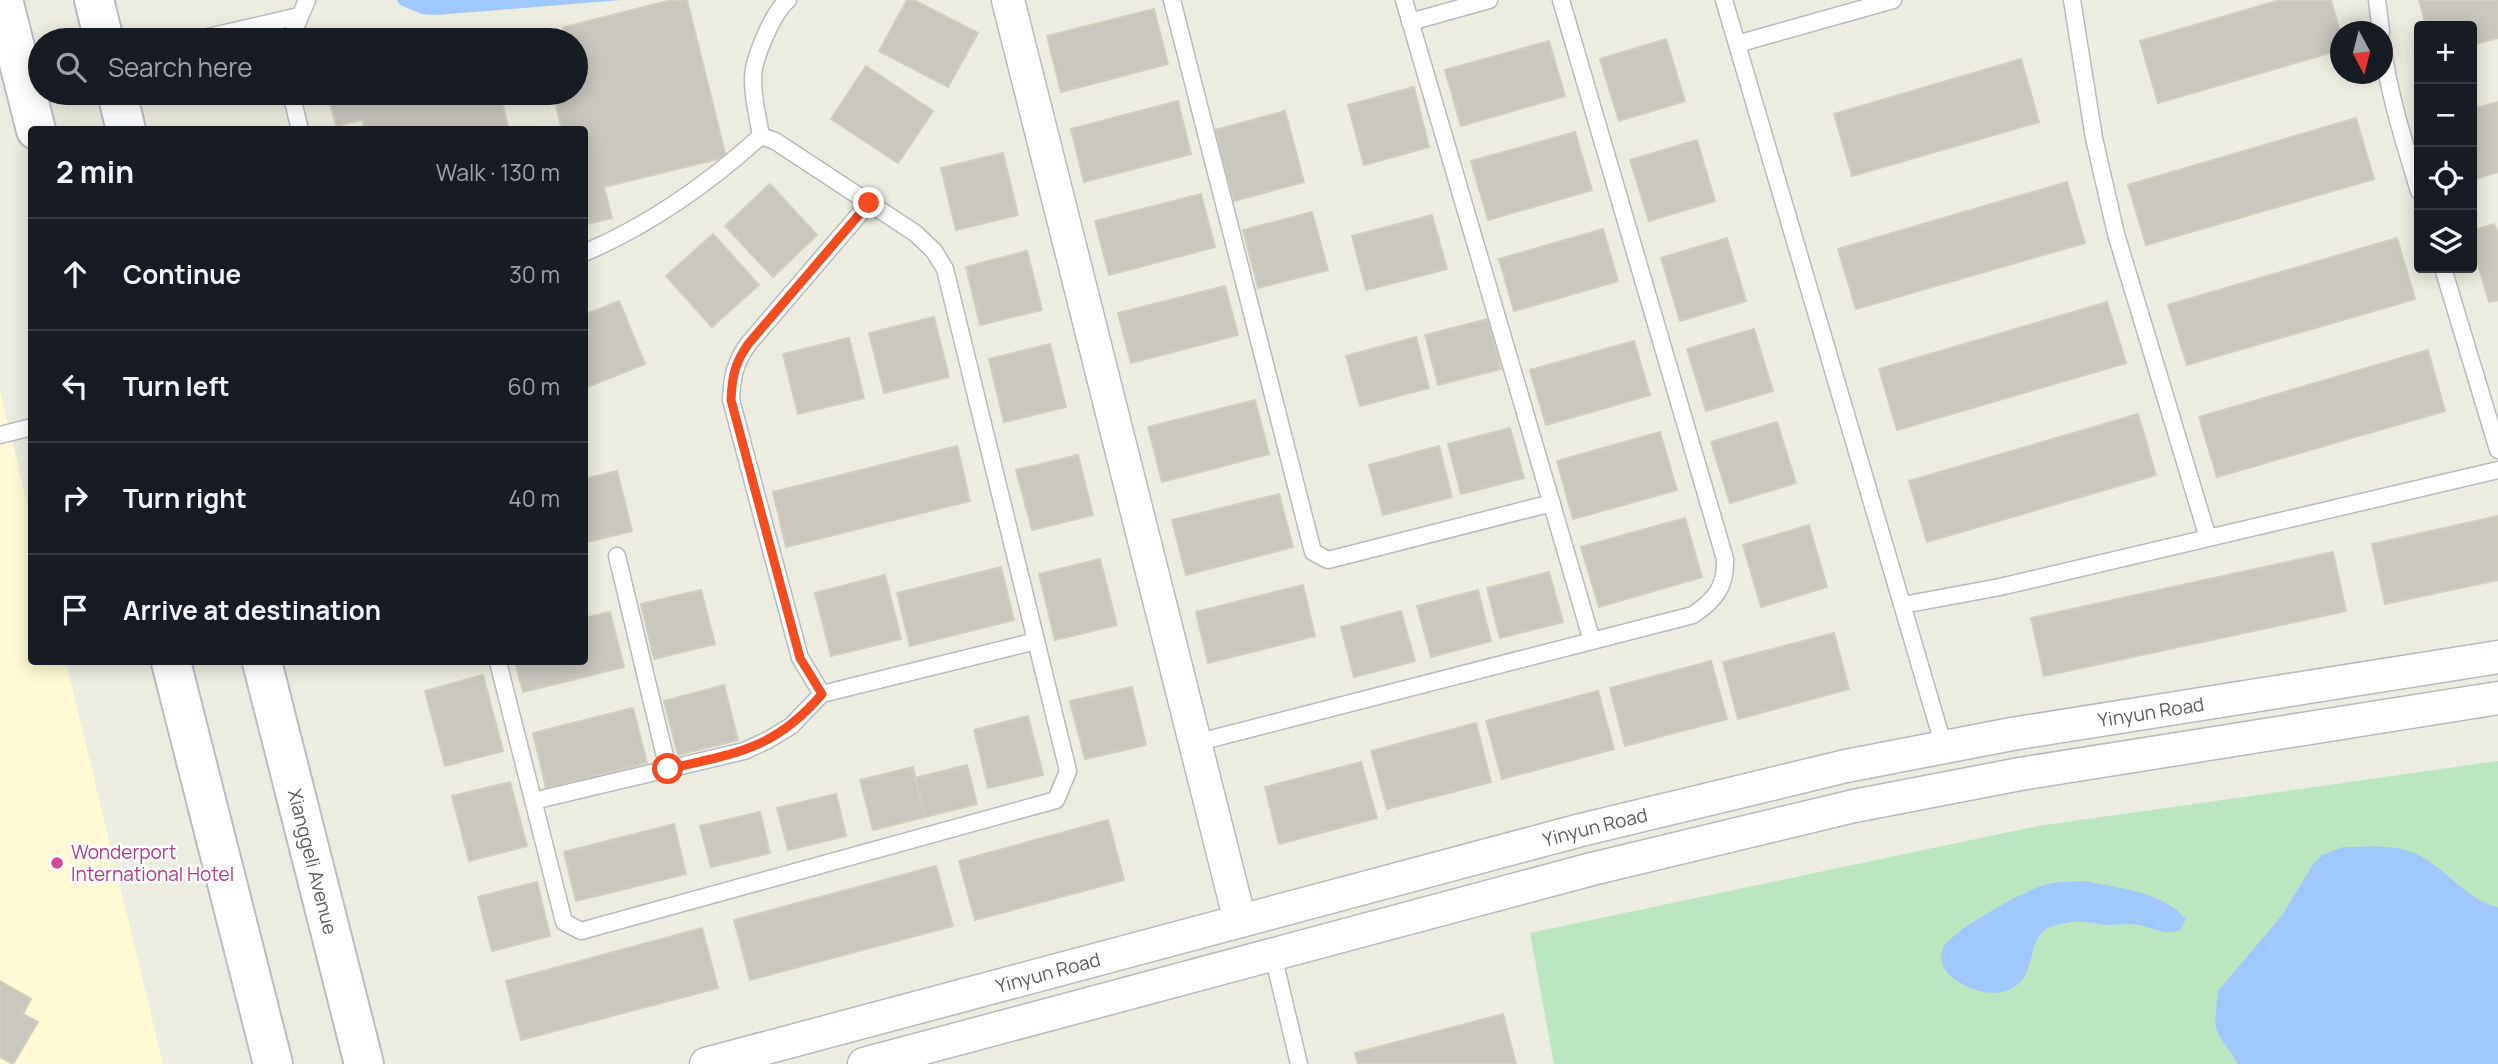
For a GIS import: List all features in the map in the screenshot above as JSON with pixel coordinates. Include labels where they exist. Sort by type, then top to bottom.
[{"type":"main road","points":[[3,0],[17,80],[34,126]]},
{"type":"main road","points":[[94,0],[101,28]]},
{"type":"main road","points":[[120,105],[126,126]]},
{"type":"main road","points":[[172,665],[273,1064]]},
{"type":"main road","name":"Xianggeli Avenue","points":[[263,665],[364,1064]]},
{"type":"street","points":[[1008,0],[1240,921]]},
{"type":"street","name":"Yinyun Road","points":[[706,1064],[1680,804],[1846,766],[2012,734],[2498,657]]},
{"type":"street","points":[[879,1062],[1616,863],[1854,806],[2020,774],[2498,698]]},
{"type":"lane","points":[[294,28],[307,0]]},
{"type":"lane","points":[[761,136],[752,78],[772,21],[782,4],[788,0]]},
{"type":"lane","points":[[1172,0],[1313,552],[1328,560],[1552,503]]},
{"type":"lane","points":[[1404,0],[1592,641]]},
{"type":"lane","points":[[1410,22],[1489,0]]},
{"type":"lane","points":[[1195,743],[1693,615],[1712,602],[1718,593],[1726,571],[1725,559],[1561,0]]},
{"type":"lane","points":[[1724,0],[1944,747]]},
{"type":"lane","points":[[1737,44],[1893,0]]},
{"type":"lane","points":[[2072,0],[2094,138],[2116,234],[2208,538]]},
{"type":"lane","points":[[2377,0],[2380,21]]},
{"type":"lane","points":[[247,28],[299,16]]},
{"type":"lane","points":[[2389,84],[2414,174]]},
{"type":"lane","points":[[294,105],[299,126]]},
{"type":"lane","points":[[499,665],[564,922],[581,931],[1056,800],[1068,771],[945,269],[934,251],[915,233],[775,141],[761,136]]},
{"type":"lane","points":[[588,251],[657,216],[706,183],[761,136]]},
{"type":"lane","points":[[822,694],[800,658],[731,400],[733,372],[749,343],[869,203]]},
{"type":"lane","points":[[2445,273],[2498,450]]},
{"type":"lane","points":[[0,435],[28,429]]},
{"type":"lane","points":[[1903,605],[2000,587],[2498,470]]},
{"type":"lane","points":[[617,556],[668,769]]},
{"type":"lane","points":[[533,801],[744,751],[791,726],[822,694],[1036,640]]},
{"type":"lane","points":[[1272,955],[1299,1064]]},
{"type":"shaded area","name":"Wonderport International Hotel","points":[[0,391],[28,508],[28,665],[67,665],[163,1064],[0,1064]]},
{"type":"green space","points":[[2498,761],[2498,1064],[1554,1064],[1530,933],[2038,826]]},
{"type":"water","points":[[397,0],[622,0],[436,15],[422,14],[400,5]]},
{"type":"water","points":[[2343,847],[2388,847],[2414,853],[2436,866],[2475,897],[2498,907],[2498,1064],[2238,1064],[2218,1034],[2215,1023],[2218,991],[2283,914],[2313,864],[2322,855]]},
{"type":"water","points":[[2086,881],[2153,897],[2165,902],[2186,919],[2180,930],[2169,932],[2131,924],[2076,922],[2052,926],[2036,941],[2023,979],[2015,987],[2003,992],[1972,989],[1961,984],[1945,970],[1941,960],[1942,950],[1957,933],[1971,923],[2044,885]]},
{"type":"building","points":[[672,0],[687,0],[726,157],[604,187],[612,218],[588,224],[588,126],[561,126],[556,105],[588,105],[588,28],[564,27]]},
{"type":"building","points":[[907,0],[914,0],[978,33],[948,87],[879,51]]},
{"type":"building","points":[[2280,0],[2331,0],[2337,21],[2330,21],[2330,53],[2158,103],[2140,41]]},
{"type":"building","points":[[2419,0],[2498,0],[2498,38],[2477,44],[2477,21],[2425,21]]},
{"type":"building","points":[[1154,9],[1168,64],[1061,92],[1047,36]]},
{"type":"building","points":[[1666,39],[1685,101],[1619,121],[1600,59]]},
{"type":"building","points":[[1549,41],[1565,96],[1461,126],[1445,70]]},
{"type":"building","points":[[2021,59],[2039,122],[1852,176],[1834,114]]},
{"type":"building","points":[[866,66],[933,111],[898,163],[831,119]]},
{"type":"building","points":[[1414,87],[1429,147],[1364,165],[1348,105]]},
{"type":"building","points":[[1178,101],[1191,154],[1084,182],[1071,129]]},
{"type":"building","points":[[2498,102],[2498,172],[2477,178],[2477,147],[2477,108]]},
{"type":"building","points":[[331,105],[503,105],[508,126],[364,126],[362,120],[336,126]]},
{"type":"building","points":[[1285,111],[1304,182],[1234,201],[1215,130]]},
{"type":"building","points":[[2356,118],[2374,179],[2146,245],[2128,185]]},
{"type":"building","points":[[1575,132],[1592,190],[1488,220],[1471,161]]},
{"type":"building","points":[[1697,140],[1715,201],[1649,221],[1630,160]]},
{"type":"building","points":[[1003,153],[1018,215],[956,230],[941,168]]},
{"type":"building","points":[[2067,182],[2085,243],[1856,309],[1838,249]]},
{"type":"building","points":[[770,184],[817,235],[773,277],[725,226]]},
{"type":"building","points":[[1201,194],[1215,247],[1109,275],[1095,221]]},
{"type":"building","points":[[1312,212],[1328,270],[1258,288],[1243,230]]},
{"type":"building","points":[[1432,215],[1447,269],[1366,290],[1352,236]]},
{"type":"building","points":[[2494,224],[2498,233],[2498,300],[2489,302],[2477,261],[2477,229]]},
{"type":"building","points":[[1603,229],[1618,281],[1514,311],[1499,259]]},
{"type":"building","points":[[713,234],[759,285],[712,327],[666,276]]},
{"type":"building","points":[[1727,238],[1746,301],[1680,321],[1661,258]]},
{"type":"building","points":[[2397,238],[2415,299],[2187,365],[2168,305]]},
{"type":"building","points":[[1027,251],[1042,310],[980,325],[966,267]]},
{"type":"building","points":[[1225,286],[1238,335],[1131,363],[1118,313]]},
{"type":"building","points":[[619,301],[645,364],[588,387],[588,313]]},
{"type":"building","points":[[2107,302],[2126,363],[1897,430],[1879,369]]},
{"type":"building","points":[[934,317],[949,377],[884,393],[869,333]]},
{"type":"building","points":[[1488,319],[1501,369],[1438,385],[1425,335]]},
{"type":"building","points":[[1754,329],[1773,391],[1706,411],[1687,349]]},
{"type":"building","points":[[1416,337],[1429,388],[1360,406],[1346,356]]},
{"type":"building","points":[[849,338],[864,398],[798,414],[783,354]]},
{"type":"building","points":[[1634,341],[1650,395],[1546,425],[1530,370]]},
{"type":"building","points":[[1050,344],[1066,407],[1004,422],[989,359]]},
{"type":"building","points":[[2428,350],[2445,411],[2217,477],[2199,417]]},
{"type":"building","points":[[1255,400],[1269,454],[1162,482],[1148,427]]},
{"type":"building","points":[[2138,414],[2156,475],[1927,542],[1909,481]]},
{"type":"building","points":[[1777,422],[1796,483],[1730,503],[1711,442]]},
{"type":"building","points":[[1510,428],[1524,478],[1461,494],[1448,444]]},
{"type":"building","points":[[1660,432],[1677,490],[1573,519],[1557,461]]},
{"type":"building","points":[[957,446],[970,501],[786,547],[773,492]]},
{"type":"building","points":[[1439,446],[1452,497],[1383,515],[1369,465]]},
{"type":"building","points":[[1078,455],[1093,515],[1032,530],[1016,470]]},
{"type":"building","points":[[617,471],[632,531],[588,542],[588,478]]},
{"type":"building","points":[[1279,494],[1293,547],[1186,575],[1172,520]]},
{"type":"building","points":[[2498,516],[2498,580],[2385,604],[2372,544]]},
{"type":"building","points":[[1685,518],[1702,577],[1599,607],[1581,547]]},
{"type":"building","points":[[1809,525],[1827,587],[1761,607],[1743,545]]},
{"type":"building","points":[[2333,552],[2346,611],[2044,676],[2031,618]]},
{"type":"building","points":[[1100,559],[1117,625],[1055,640],[1039,574]]},
{"type":"building","points":[[1001,567],[1014,620],[910,646],[897,593]]},
{"type":"building","points":[[1549,572],[1563,622],[1500,638],[1487,588]]},
{"type":"building","points":[[885,575],[901,639],[831,656],[815,593]]},
{"type":"building","points":[[1303,585],[1315,636],[1208,663],[1196,612]]},
{"type":"building","points":[[701,590],[715,644],[654,659],[641,604]]},
{"type":"building","points":[[1478,590],[1491,641],[1431,657],[1417,606]]},
{"type":"building","points":[[1401,611],[1415,661],[1354,677],[1341,627]]},
{"type":"building","points":[[610,612],[624,667],[523,692],[516,665],[588,665],[588,617]]},
{"type":"building","points":[[1834,633],[1849,689],[1738,719],[1723,662]]},
{"type":"building","points":[[1711,661],[1727,719],[1625,746],[1610,688]]},
{"type":"building","points":[[483,675],[503,751],[445,766],[425,691]]},
{"type":"building","points":[[724,685],[738,740],[678,755],[664,701]]},
{"type":"building","points":[[1132,687],[1146,745],[1085,759],[1070,701]]},
{"type":"building","points":[[1598,691],[1614,749],[1502,779],[1486,721]]},
{"type":"building","points":[[633,708],[647,763],[546,788],[533,733]]},
{"type":"building","points":[[1028,716],[1043,775],[988,788],[974,730]]},
{"type":"building","points":[[1476,723],[1491,782],[1387,809],[1371,751]]},
{"type":"building","points":[[1361,762],[1377,818],[1279,844],[1265,787]]},
{"type":"building","points":[[967,765],[977,804],[925,817],[915,778]]},
{"type":"building","points":[[913,767],[925,817],[873,830],[860,780]]},
{"type":"building","points":[[510,782],[527,846],[469,861],[452,796]]},
{"type":"building","points":[[836,794],[846,836],[788,850],[777,808]]},
{"type":"building","points":[[760,812],[770,853],[711,867],[700,826]]},
{"type":"building","points":[[1108,820],[1124,880],[975,920],[959,861]]},
{"type":"building","points":[[674,824],[686,874],[576,901],[564,852]]},
{"type":"building","points":[[936,866],[953,926],[750,980],[734,920]]},
{"type":"building","points":[[537,882],[550,936],[492,951],[478,897]]},
{"type":"building","points":[[702,928],[718,988],[521,1040],[506,981]]},
{"type":"building","points":[[0,981],[31,999],[23,1014],[38,1022],[13,1064],[0,1057]]},
{"type":"building","points":[[1503,1014],[1516,1064],[1358,1064],[1355,1053]]},
{"type":"place","name":"Wonderport International Hotel","points":[[57,863]]},
{"type":"route","points":[[668,769],[744,751],[768,740],[791,726],[822,694],[800,658],[731,400],[733,372],[749,343],[869,203]]}]
